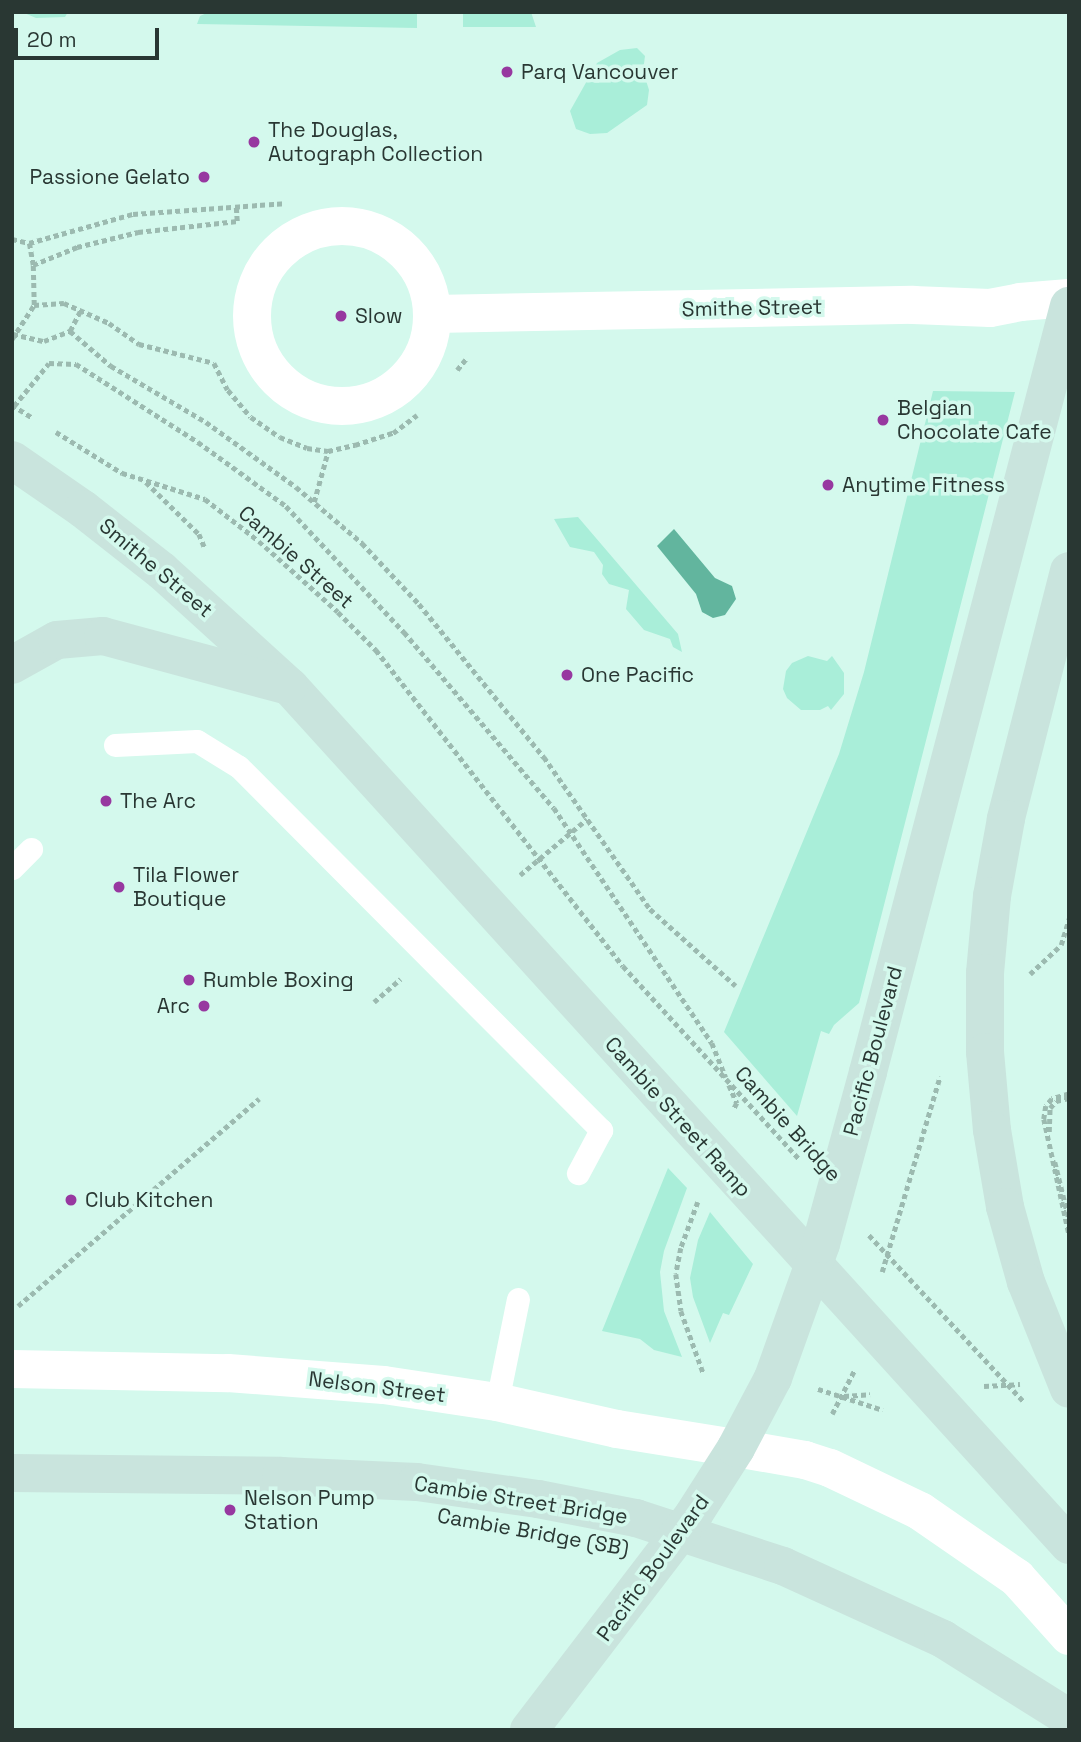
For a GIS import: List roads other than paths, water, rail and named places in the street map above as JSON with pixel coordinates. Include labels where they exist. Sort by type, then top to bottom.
[{"type":"main road","name":"Pacific Boulevard","points":[[529,1730],[670,1548],[736,1448],[773,1378],[821,1244],[1069,306]]},
{"type":"main road","name":"Smithe Street","points":[[12,460],[83,509],[162,570],[290,687]]},
{"type":"main road","points":[[1069,571],[1006,819],[992,896],[985,974],[985,1039],[992,1130],[1005,1207],[1026,1282],[1069,1389]]},
{"type":"main road","points":[[12,665],[57,640],[103,636],[290,687]]},
{"type":"main road","name":"Cambie Street Ramp","points":[[290,687],[1069,1545]]},
{"type":"main road","name":"Cambie Street Bridge","points":[[12,1473],[281,1476],[417,1482],[538,1499],[636,1518],[783,1566],[894,1617],[943,1640],[1069,1718]]},
{"type":"street","points":[[329,226],[360,226],[389,237],[413,258],[429,285],[434,314],[430,342],[416,369],[396,390],[370,403],[341,407],[312,402],[286,388],[267,366],[254,340],[251,310],[258,282],[274,255],[282,248],[299,236],[329,226]]},
{"type":"street","name":"Smithe Street","points":[[434,314],[912,305],[989,309],[1020,302],[1069,298]]},
{"type":"street","name":"Nelson Street","points":[[12,1369],[228,1373],[384,1385],[496,1402],[617,1429],[805,1460],[830,1468],[920,1511],[1017,1578],[1069,1636]]},
{"type":"lane","points":[[114,745],[197,741],[239,767],[601,1130],[578,1174]]},
{"type":"lane","points":[[12,868],[31,849]]},
{"type":"lane","points":[[496,1402],[518,1299]]},
{"type":"place","name":"Parq Vancouver","points":[[507,72]]},
{"type":"place","name":"The Douglas, Autograph Collection","points":[[254,142]]},
{"type":"place","name":"Passione Gelato","points":[[204,177]]},
{"type":"place","name":"Slow","points":[[341,316]]},
{"type":"place","name":"Belgian Chocolate Cafe","points":[[883,420]]},
{"type":"place","name":"Anytime Fitness","points":[[828,485]]},
{"type":"place","name":"One Pacific","points":[[567,675]]},
{"type":"place","name":"The Arc","points":[[106,801]]},
{"type":"place","name":"Tila Flower Boutique","points":[[119,887]]},
{"type":"place","name":"Rumble Boxing","points":[[189,980]]},
{"type":"place","name":"Arc","points":[[204,1006]]},
{"type":"place","name":"Club Kitchen","points":[[71,1200]]},
{"type":"place","name":"Nelson Pump Station","points":[[230,1510]]}]
